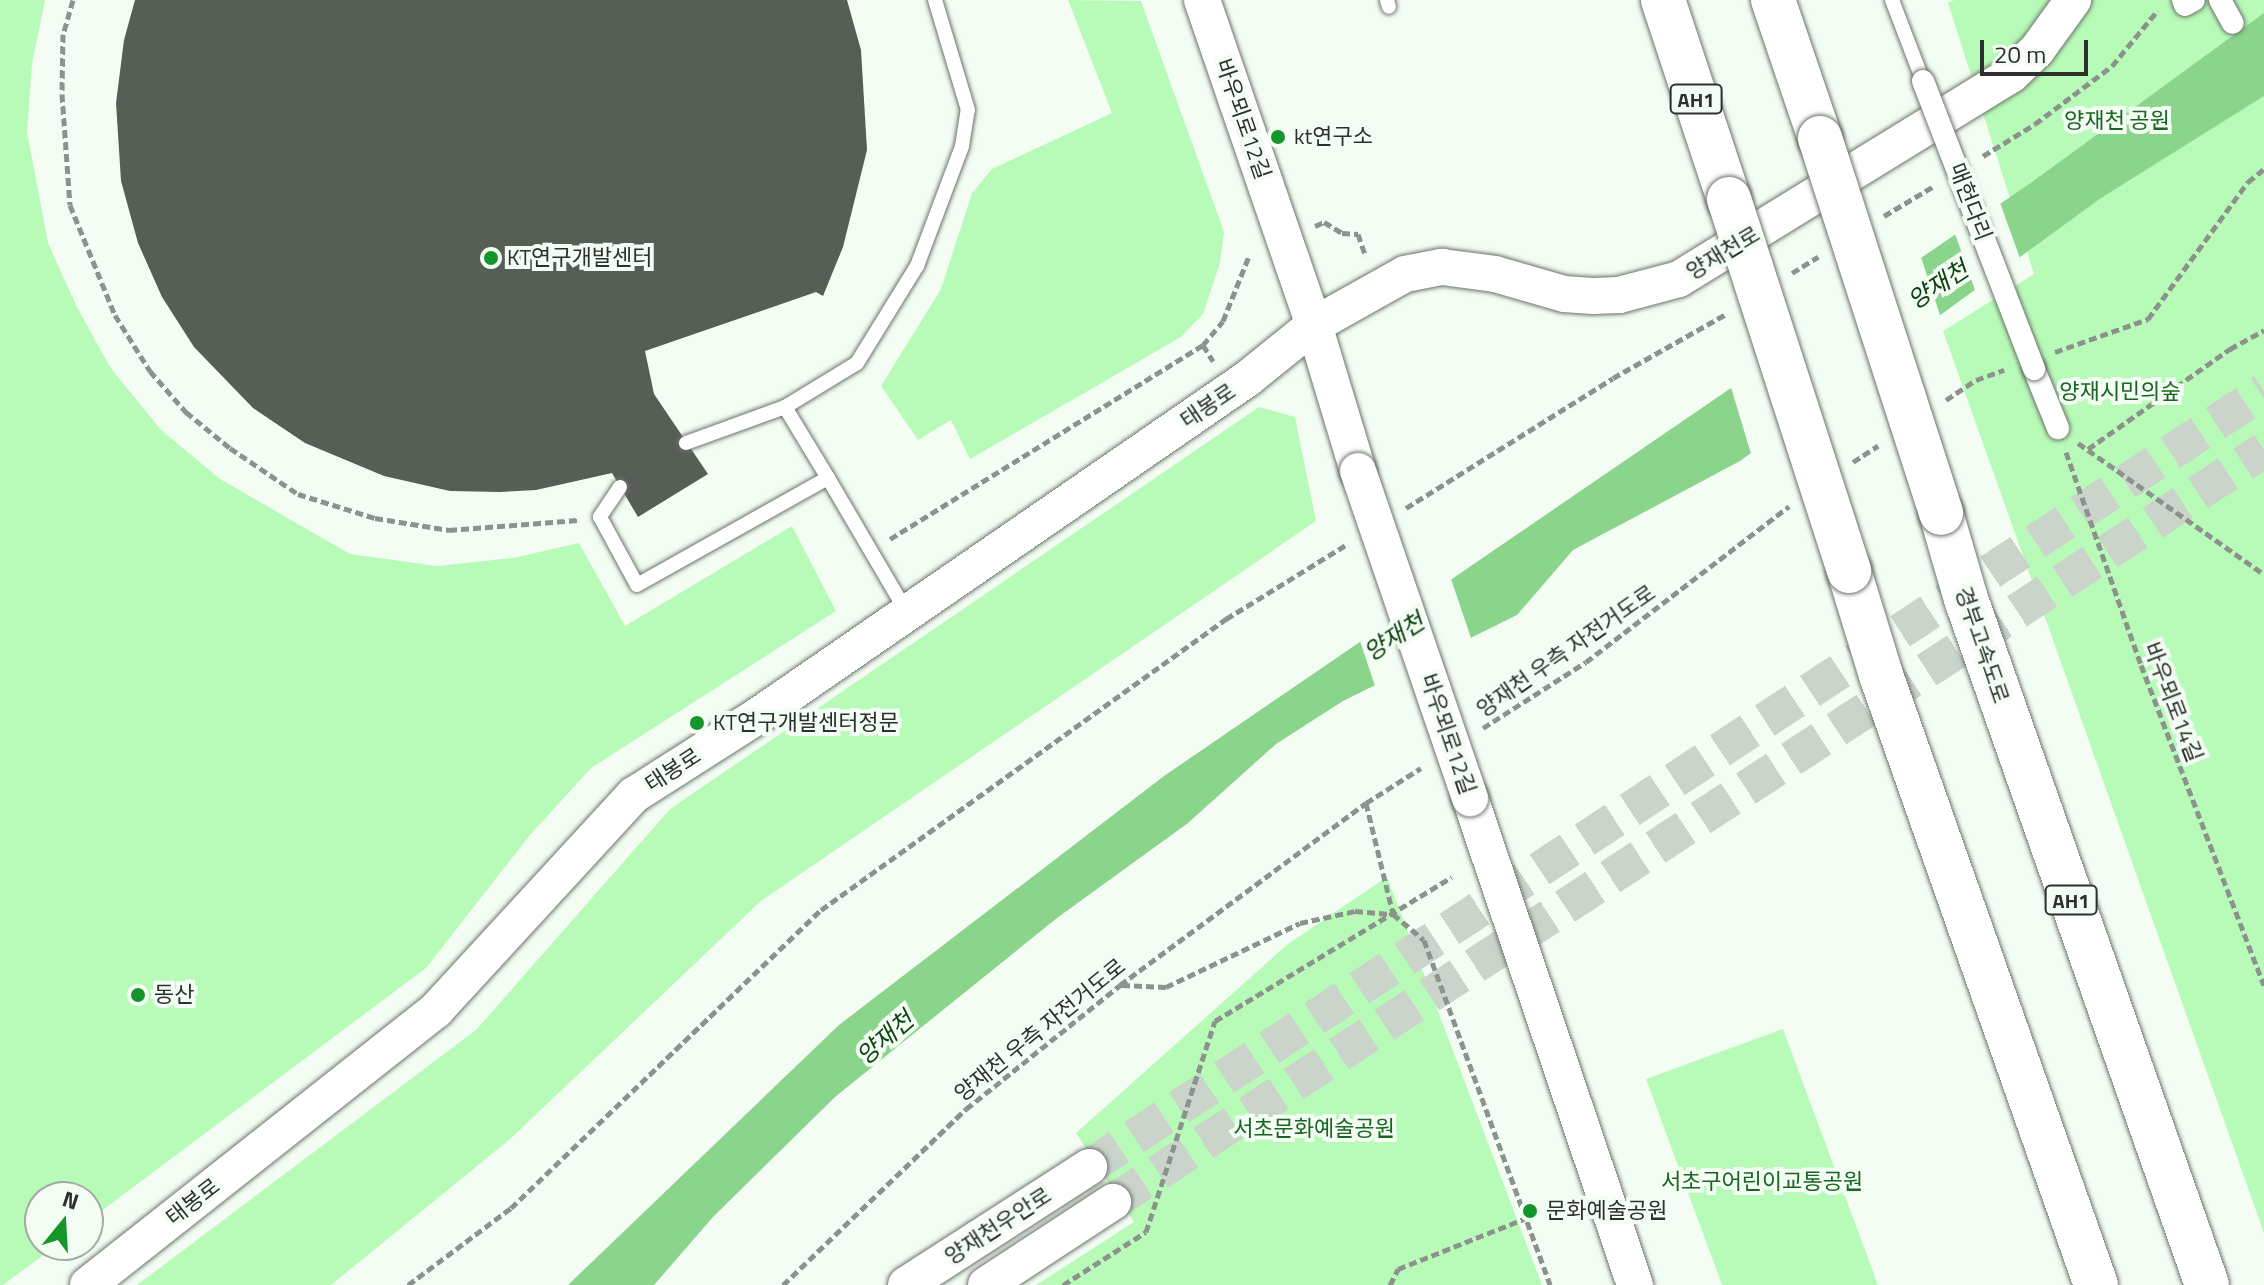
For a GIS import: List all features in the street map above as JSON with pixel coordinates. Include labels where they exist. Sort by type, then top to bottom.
[{"type":"highway","name":"AH1","points":[[1663,0],[1881,675],[2096,1285]]},
{"type":"highway","name":"경부고속도로","points":[[1773,0],[1941,513],[1966,599],[2207,1285]]},
{"type":"street","name":"양재천로","points":[[1314,325],[1405,274],[1442,267],[1495,274],[1564,294],[1593,296],[1619,295],[1679,279],[1968,105],[2011,75],[2037,50],[2073,0]]},
{"type":"street","points":[[2183,0],[2185,5],[2194,0]]},
{"type":"street","points":[[2220,0],[2233,23]]},
{"type":"street","name":"바우뫼로12길","points":[[1201,8],[1314,325],[1358,471],[1635,1285]]},
{"type":"street","name":"매헌다리","points":[[1923,81],[2058,428]]},
{"type":"street","name":"태봉로","points":[[88,1285],[436,1010],[634,795],[759,715],[1247,379],[1314,325]]},
{"type":"street","name":"양재천우안로","points":[[906,1285],[1089,1167]]},
{"type":"street","name":"양재천우안로","points":[[986,1285],[1113,1202]]},
{"type":"lane","points":[[686,443],[785,407],[857,363],[917,266],[962,146],[968,110],[949,37],[935,0]]},
{"type":"lane","points":[[1892,0],[1923,81]]},
{"type":"lane","points":[[785,407],[907,612]]},
{"type":"lane","points":[[620,487],[600,517],[637,585],[828,478]]},
{"type":"path","points":[[73,0],[63,34],[62,79],[70,205],[115,315],[150,371],[186,412],[230,448],[298,494],[375,518],[449,530],[600,517]]},
{"type":"path","points":[[1982,157],[2035,124],[2112,66],[2167,0]]},
{"type":"path","points":[[1938,405],[1976,380],[2034,363],[2148,319],[2248,182],[2264,169]]},
{"type":"path","points":[[1876,222],[1942,181]]},
{"type":"path","points":[[869,552],[1203,345],[1223,321],[1250,258],[1245,243]]},
{"type":"path","points":[[1783,279],[1823,254]]},
{"type":"path","points":[[1400,511],[1613,378],[1730,311]]},
{"type":"path","points":[[2088,449],[2230,349],[2264,330]]},
{"type":"path","points":[[2058,428],[2264,574]]},
{"type":"path","name":"바우뫼로14길","points":[[2058,428],[2141,665],[2264,985]]},
{"type":"path","points":[[1850,465],[1888,439]]},
{"type":"path","name":"양재천 우측 자전거도로","points":[[1470,736],[1586,662],[1799,499]]},
{"type":"path","points":[[408,1285],[511,1208],[821,910],[1226,619],[1360,536]]},
{"type":"path","name":"양재천 우측 자전거도로","points":[[783,1285],[966,1109],[1120,985],[1366,803],[1431,761]]},
{"type":"path","points":[[1366,803],[1393,914]]},
{"type":"path","points":[[1063,1285],[1146,1232],[1215,1021],[1452,877]]},
{"type":"path","points":[[1120,985],[1166,987],[1300,923],[1355,911],[1393,914],[1424,940],[1550,1285]]},
{"type":"path","points":[[1390,1285],[1398,1269],[1526,1218]]},
{"type":"green space","points":[[0,0],[45,0],[32,64],[27,132],[48,243],[77,307],[110,367],[161,430],[220,479],[350,554],[437,566],[513,558],[579,543],[625,626],[792,526],[836,611],[591,768],[530,835],[426,968],[104,1209],[104,1181],[24,1181],[24,1261],[35,1261],[0,1285]]},
{"type":"green space","points":[[1068,0],[1141,1],[1224,232],[1220,263],[1203,314],[1181,337],[970,459],[951,420],[918,440],[881,386],[941,289],[972,193],[992,169],[1112,113]]},
{"type":"green space","name":"양재시민의숲","points":[[1954,0],[2264,0],[2264,1233],[1943,331],[2034,274],[1948,3]]},
{"type":"green space","points":[[1259,407],[1295,417],[1316,521],[761,901],[509,1140],[331,1285],[137,1285],[476,1030],[670,809]]},
{"type":"green space","name":"서초문화예술공원","points":[[1387,877],[1542,1285],[1036,1285],[1134,1222],[1076,1133],[1288,944]]},
{"type":"green space","name":"서초구어린이교통공원","points":[[1783,1029],[1878,1285],[1722,1285],[1646,1079]]},
{"type":"water","name":"양재천","points":[[2264,13],[2264,96],[2101,198],[1740,461],[1573,550],[1517,615],[1343,701],[1276,744],[1188,823],[1057,918],[835,1097],[713,1217],[654,1285],[568,1285],[839,1025],[1164,776],[2032,182]]},
{"type":"pier","points":[[1999,200],[2021,261],[1976,293],[1954,231]]},
{"type":"pier","points":[[1920,254],[1941,318],[1752,457],[1730,384]]},
{"type":"pier","points":[[1450,576],[1472,641],[1376,689],[1359,638]]},
{"type":"building","name":"KT연구개발센터","points":[[135,0],[847,0],[861,50],[867,150],[843,247],[823,296],[816,292],[645,351],[654,394],[708,474],[638,517],[612,473],[536,490],[500,492],[450,491],[384,476],[305,443],[253,408],[194,347],[162,297],[138,243],[121,181],[116,103],[124,40]]},
{"type":"tunnel","points":[[1089,1167],[2264,391]]},
{"type":"tunnel","points":[[1113,1202],[2264,450]]},
{"type":"place","name":"kt연구소","points":[[1278,137]]},
{"type":"place","name":"KT연구개발센터","points":[[491,258]]},
{"type":"place","name":"KT연구개발센터정문","points":[[697,723]]},
{"type":"place","name":"동산","points":[[138,995]]},
{"type":"place","name":"문화예술공원","points":[[1530,1211]]},
{"type":"park label","name":"양재천 공원","points":[[2117,121]]}]
